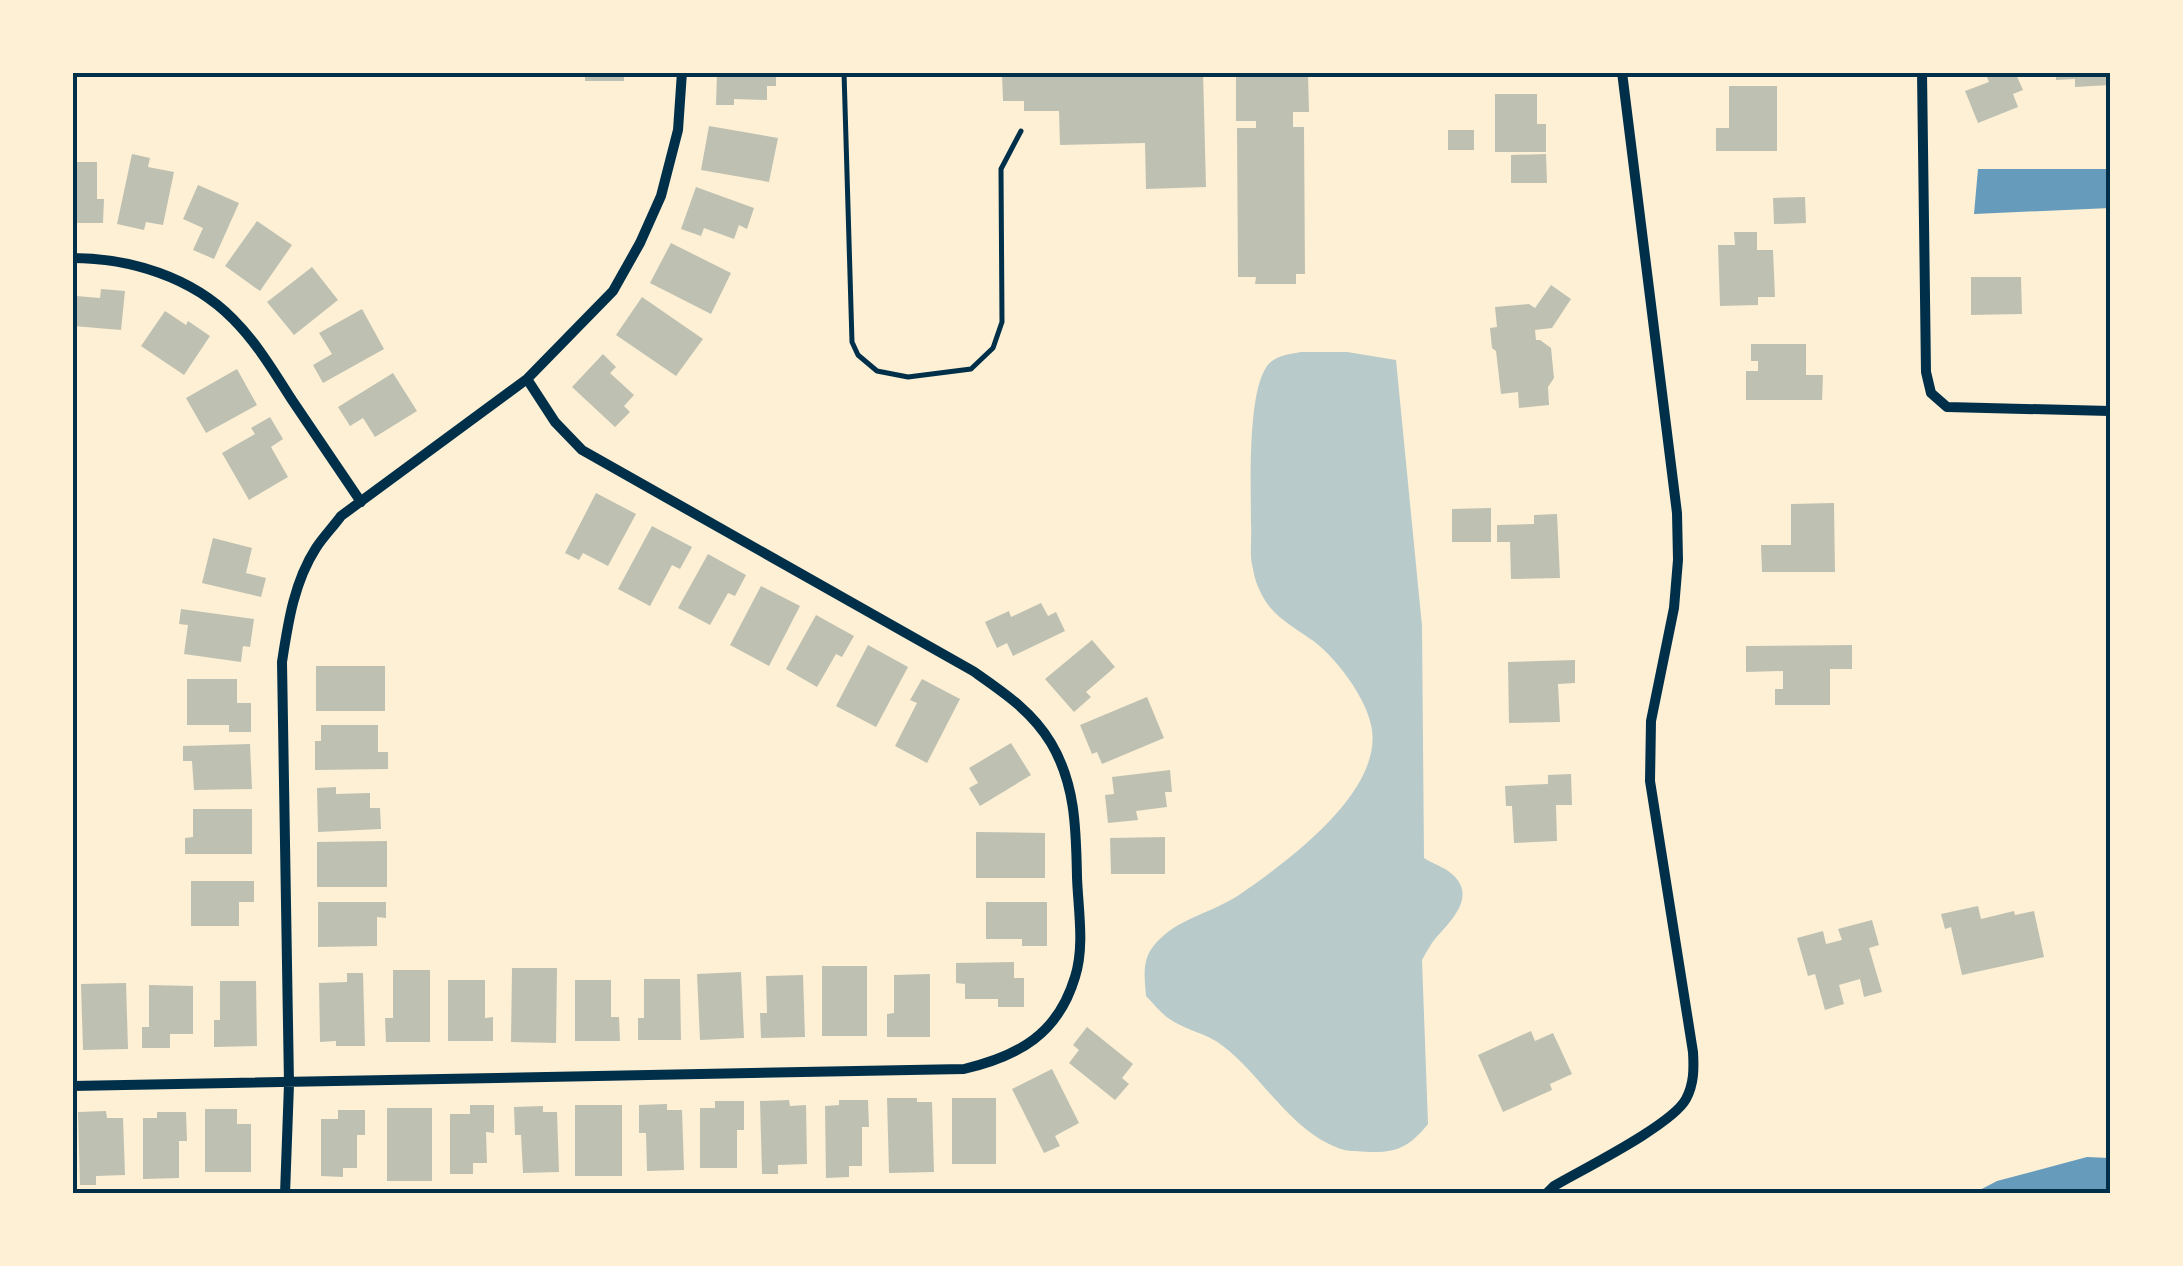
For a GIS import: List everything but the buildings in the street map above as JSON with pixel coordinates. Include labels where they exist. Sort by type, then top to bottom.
[{"type":"street","points":[[285,1194],[289,1084],[282,662],[289,617],[302,573],[317,546],[342,516],[526,379],[613,290],[662,196],[678,130],[682,72]]},
{"type":"street","points":[[1546,1194],[1668,1120],[1685,1101],[1694,1078],[1649,761],[1651,721],[1674,608],[1677,513],[1622,72]]},
{"type":"street","points":[[1922,72],[1924,308],[1926,372],[1931,394],[1947,407],[2110,411]]},
{"type":"street","points":[[72,258],[103,258],[146,268],[198,291],[231,317],[256,345],[361,502]]},
{"type":"street","points":[[72,1086],[964,1069],[1016,1053],[1037,1038],[1062,1008],[1076,975],[1079,944],[1076,815],[1069,785],[1051,743],[1018,702],[973,671],[582,450],[555,422],[526,379]]},
{"type":"lane","points":[[844,72],[852,342],[858,355],[877,371],[908,377],[971,369],[993,348],[1002,322],[1001,168],[1020,131]]},
{"type":"shaded area","points":[[1301,352],[1347,352],[1396,360],[1422,626],[1424,858],[1453,875],[1462,892],[1459,909],[1422,960],[1428,1124],[1409,1143],[1388,1151],[1346,1150],[1321,1140],[1291,1116],[1223,1046],[1174,1022],[1146,996],[1146,962],[1159,940],[1179,924],[1239,895],[1304,846],[1346,802],[1371,754],[1372,730],[1357,691],[1319,645],[1269,606],[1252,564],[1251,466],[1256,397],[1270,363]]},
{"type":"water","points":[[1978,169],[2110,169],[2110,208],[1974,214]]},
{"type":"water","points":[[2087,1157],[2110,1158],[2110,1193],[1974,1193],[1997,1181]]}]
